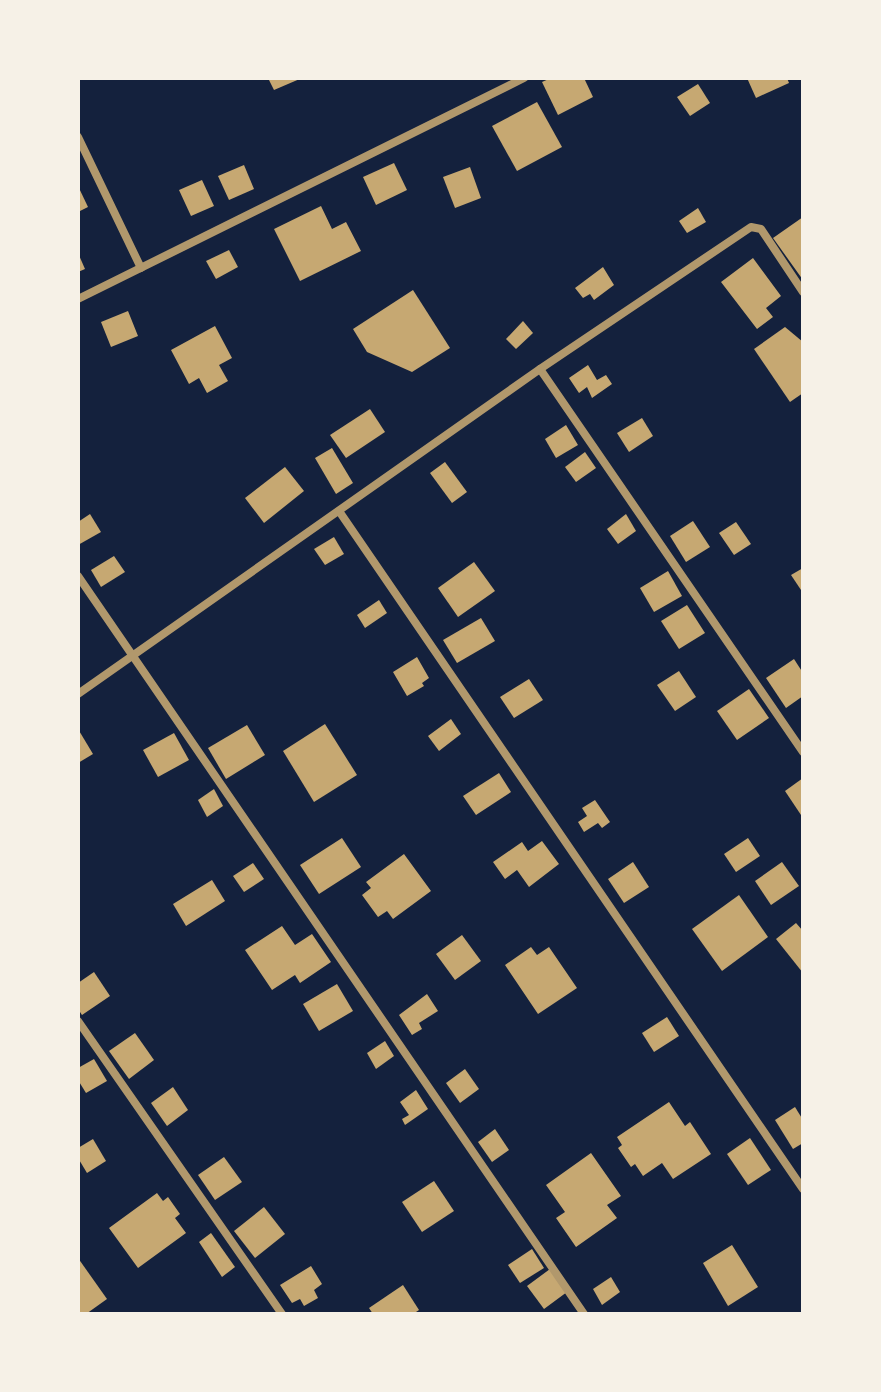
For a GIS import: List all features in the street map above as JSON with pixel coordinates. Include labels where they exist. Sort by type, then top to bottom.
[{"type":"street","points":[[78,299],[524,78]]},
{"type":"street","points":[[78,137],[141,268]]},
{"type":"street","points":[[78,694],[540,369],[751,227],[761,229],[803,292]]},
{"type":"street","points":[[540,369],[803,752]]},
{"type":"street","points":[[339,511],[803,1189]]},
{"type":"street","points":[[78,576],[584,1314]]},
{"type":"street","points":[[78,1021],[282,1314]]},
{"type":"building","points":[[268,78],[302,78],[274,90]]},
{"type":"building","points":[[551,78],[584,78],[593,97],[558,115],[542,82]]},
{"type":"building","points":[[747,78],[787,78],[789,83],[756,98]]},
{"type":"building","points":[[698,84],[710,103],[690,116],[677,97]]},
{"type":"building","points":[[537,102],[562,147],[517,171],[492,126]]},
{"type":"building","points":[[394,163],[407,190],[376,205],[363,177]]},
{"type":"building","points":[[244,165],[254,189],[229,200],[218,176]]},
{"type":"building","points":[[470,167],[481,198],[455,208],[443,177]]},
{"type":"building","points":[[202,180],[214,206],[191,216],[179,190]]},
{"type":"building","points":[[78,186],[88,207],[78,212]]},
{"type":"building","points":[[321,206],[332,229],[346,222],[361,251],[300,281],[274,229]]},
{"type":"building","points":[[698,208],[706,222],[687,233],[679,221]]},
{"type":"building","points":[[803,217],[803,280],[773,238]]},
{"type":"building","points":[[229,250],[238,267],[216,279],[206,261]]},
{"type":"building","points":[[78,253],[85,269],[78,272]]},
{"type":"building","points":[[753,258],[781,296],[766,308],[773,317],[757,329],[721,282]]},
{"type":"building","points":[[603,267],[614,285],[594,300],[590,294],[583,298],[575,288]]},
{"type":"building","points":[[413,290],[450,348],[412,372],[367,352],[353,329]]},
{"type":"building","points":[[128,311],[138,336],[111,347],[101,322]]},
{"type":"building","points":[[523,321],[533,333],[516,349],[506,339]]},
{"type":"building","points":[[215,326],[232,358],[219,365],[228,381],[207,393],[199,378],[189,384],[171,350]]},
{"type":"building","points":[[785,327],[803,342],[803,393],[790,402],[754,349]]},
{"type":"building","points":[[588,365],[597,380],[606,375],[612,384],[592,398],[587,387],[579,393],[569,378]]},
{"type":"building","points":[[370,409],[385,432],[346,458],[330,435]]},
{"type":"building","points":[[642,418],[653,436],[629,452],[617,433]]},
{"type":"building","points":[[566,425],[578,445],[556,458],[545,439]]},
{"type":"building","points":[[332,448],[353,483],[336,494],[315,458]]},
{"type":"building","points":[[585,452],[596,468],[576,482],[565,467]]},
{"type":"building","points":[[445,462],[467,492],[452,503],[430,473]]},
{"type":"building","points":[[285,467],[304,491],[264,523],[245,498]]},
{"type":"building","points":[[90,514],[101,532],[78,545],[78,522]]},
{"type":"building","points":[[626,514],[636,531],[618,544],[607,529]]},
{"type":"building","points":[[693,521],[710,547],[686,562],[670,536]]},
{"type":"building","points":[[736,522],[751,544],[734,555],[719,533]]},
{"type":"building","points":[[334,537],[344,554],[325,565],[314,549]]},
{"type":"building","points":[[114,556],[125,572],[101,587],[91,570]]},
{"type":"building","points":[[474,562],[495,591],[458,617],[438,588]]},
{"type":"building","points":[[803,568],[803,593],[791,575]]},
{"type":"building","points":[[668,571],[682,596],[654,612],[640,588]]},
{"type":"building","points":[[379,600],[387,613],[365,628],[357,615]]},
{"type":"building","points":[[687,605],[705,633],[679,649],[661,621]]},
{"type":"building","points":[[481,618],[495,641],[457,663],[443,640]]},
{"type":"building","points":[[417,657],[429,678],[422,683],[424,686],[407,696],[393,672]]},
{"type":"building","points":[[794,659],[803,673],[803,696],[786,708],[766,678]]},
{"type":"building","points":[[679,671],[696,697],[675,711],[657,685]]},
{"type":"building","points":[[529,679],[543,700],[514,718],[500,697]]},
{"type":"building","points":[[749,689],[769,718],[737,740],[717,711]]},
{"type":"building","points":[[451,719],[461,734],[439,751],[428,736]]},
{"type":"building","points":[[325,724],[357,775],[314,802],[283,751]]},
{"type":"building","points":[[247,725],[265,755],[226,779],[208,748]]},
{"type":"building","points":[[78,729],[93,754],[78,763]]},
{"type":"building","points":[[174,733],[189,760],[158,777],[143,750]]},
{"type":"building","points":[[499,773],[511,792],[476,815],[463,796]]},
{"type":"building","points":[[803,778],[803,818],[785,791]]},
{"type":"building","points":[[214,789],[223,806],[207,817],[198,800]]},
{"type":"building","points":[[595,800],[610,822],[602,828],[598,823],[584,832],[578,822],[587,816],[582,808]]},
{"type":"building","points":[[342,838],[361,867],[319,894],[300,865]]},
{"type":"building","points":[[748,838],[760,856],[736,872],[724,854]]},
{"type":"building","points":[[542,841],[559,864],[529,887],[517,870],[505,879],[493,862],[522,842],[528,851]]},
{"type":"building","points":[[404,854],[431,891],[393,919],[387,911],[378,917],[362,895],[371,888],[366,882]]},
{"type":"building","points":[[633,862],[649,887],[624,903],[608,879]]},
{"type":"building","points":[[782,862],[799,886],[771,905],[755,881]]},
{"type":"building","points":[[253,863],[264,879],[244,892],[233,876]]},
{"type":"building","points":[[212,880],[225,901],[186,926],[173,904]]},
{"type":"building","points":[[739,895],[768,937],[722,971],[692,929]]},
{"type":"building","points":[[796,923],[803,931],[803,973],[776,939]]},
{"type":"building","points":[[282,926],[295,945],[312,934],[331,962],[300,983],[295,975],[272,990],[245,950]]},
{"type":"building","points":[[462,935],[481,961],[455,980],[436,954]]},
{"type":"building","points":[[531,947],[537,955],[549,947],[577,988],[538,1014],[505,965]]},
{"type":"building","points":[[94,972],[110,996],[82,1015],[78,1009],[78,983]]},
{"type":"building","points":[[337,984],[353,1011],[319,1031],[303,1004]]},
{"type":"building","points":[[427,994],[438,1011],[419,1023],[422,1029],[412,1035],[399,1015]]},
{"type":"building","points":[[667,1017],[679,1036],[654,1052],[642,1033]]},
{"type":"building","points":[[135,1033],[154,1060],[129,1079],[109,1051]]},
{"type":"building","points":[[385,1041],[394,1056],[376,1069],[367,1053]]},
{"type":"building","points":[[94,1059],[107,1081],[86,1093],[78,1080],[78,1068]]},
{"type":"building","points":[[465,1069],[479,1089],[460,1103],[446,1083]]},
{"type":"building","points":[[173,1087],[188,1110],[167,1126],[151,1103]]},
{"type":"building","points":[[416,1090],[428,1109],[405,1125],[402,1119],[409,1115],[400,1102]]},
{"type":"building","points":[[669,1102],[685,1126],[690,1122],[711,1154],[673,1179],[662,1163],[643,1176],[635,1164],[631,1167],[618,1148],[622,1145],[617,1137]]},
{"type":"building","points":[[795,1107],[803,1120],[803,1143],[793,1149],[775,1120]]},
{"type":"building","points":[[495,1129],[509,1150],[492,1162],[478,1142]]},
{"type":"building","points":[[750,1138],[771,1170],[748,1185],[727,1154]]},
{"type":"building","points":[[93,1139],[106,1161],[87,1173],[78,1158],[78,1148]]},
{"type":"building","points":[[591,1153],[621,1196],[607,1205],[617,1218],[576,1247],[556,1218],[565,1212],[546,1185]]},
{"type":"building","points":[[224,1157],[242,1182],[215,1200],[198,1175]]},
{"type":"building","points":[[434,1181],[454,1211],[422,1232],[402,1202]]},
{"type":"building","points":[[157,1193],[163,1201],[168,1197],[180,1214],[175,1218],[186,1233],[138,1268],[109,1228]]},
{"type":"building","points":[[264,1207],[285,1234],[255,1258],[234,1231]]},
{"type":"building","points":[[211,1233],[235,1267],[222,1277],[199,1242]]},
{"type":"building","points":[[732,1245],[758,1287],[728,1306],[703,1263]]},
{"type":"building","points":[[532,1249],[544,1268],[520,1283],[508,1265]]},
{"type":"building","points":[[78,1258],[107,1299],[86,1314],[78,1314]]},
{"type":"building","points":[[311,1266],[322,1284],[314,1290],[318,1298],[304,1306],[300,1299],[292,1303],[280,1285]]},
{"type":"building","points":[[550,1269],[567,1292],[544,1309],[527,1286]]},
{"type":"building","points":[[611,1277],[620,1292],[602,1305],[593,1289]]},
{"type":"building","points":[[403,1285],[419,1310],[413,1314],[373,1314],[369,1308]]}]
